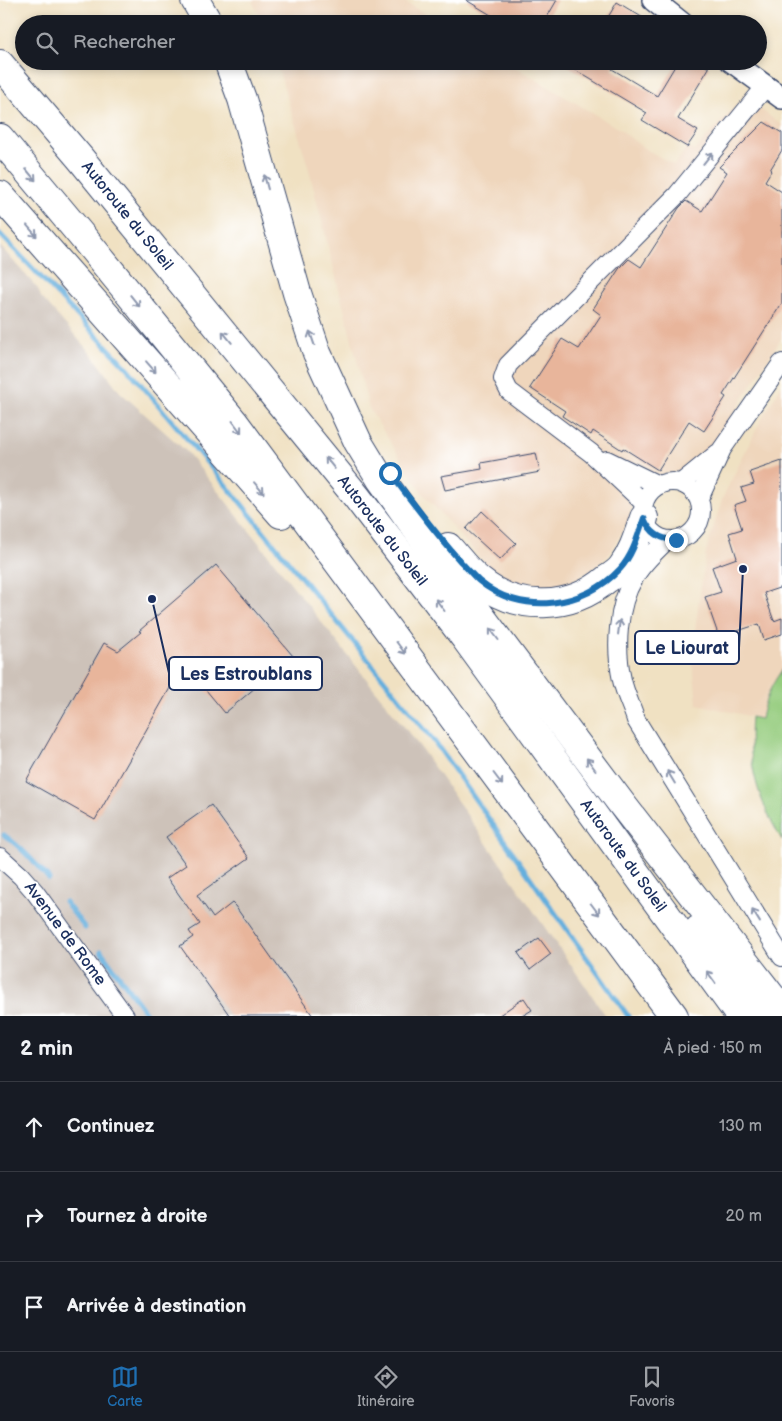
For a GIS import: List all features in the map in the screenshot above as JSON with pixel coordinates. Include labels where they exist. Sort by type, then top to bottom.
[{"type":"main road","points":[[195,0],[204,15]]},
{"type":"main road","name":"Autoroute du Soleil","points":[[0,64],[80,158],[356,496],[465,638],[740,1016]]},
{"type":"main road","points":[[231,70],[242,99],[297,293],[317,353],[358,442],[380,478],[435,555],[621,803],[782,1010]]},
{"type":"main road","points":[[0,138],[234,422],[674,1016]]},
{"type":"main road","points":[[0,195],[290,523],[372,609]]},
{"type":"main road","points":[[330,384],[390,473],[448,547],[480,581],[502,594],[530,604],[554,604],[580,596],[599,586],[621,569],[633,548],[644,510]]},
{"type":"main road","points":[[465,638],[620,828],[767,1016]]},
{"type":"street","points":[[653,0],[672,15]]},
{"type":"street","points":[[644,510],[592,453],[509,391],[503,379],[508,365],[677,195],[774,92],[743,70]]},
{"type":"street","points":[[699,500],[722,450],[781,366]]},
{"type":"street","points":[[681,483],[722,450]]},
{"type":"street","points":[[592,453],[658,485]]},
{"type":"street","points":[[665,482],[681,483],[695,492],[701,508],[698,525],[685,537],[667,540],[659,537],[647,526],[644,510],[647,496],[658,485],[665,482]]},
{"type":"street","points":[[667,540],[649,558],[634,578],[622,607],[618,641],[622,680],[636,720],[782,957]]},
{"type":"street","name":"Avenue de Rome","points":[[0,857],[35,892],[125,1016]]},
{"type":"shaded area","points":[[252,0],[402,0],[427,15],[259,15]]},
{"type":"shaded area","points":[[279,70],[520,70],[621,130],[642,147],[674,165],[687,147],[694,151],[744,97],[782,125],[782,337],[717,440],[686,470],[652,476],[639,488],[632,502],[630,518],[608,556],[589,572],[569,583],[537,591],[507,584],[490,569],[423,494],[369,408],[308,166]]},
{"type":"shaded area","points":[[0,246],[38,289],[41,297],[94,357],[120,392],[187,452],[420,747],[606,1016],[0,1016]]},
{"type":"shaded area","points":[[782,385],[782,670],[773,683],[761,719],[697,704],[692,653],[707,547],[723,497],[761,420]]},
{"type":"green space","points":[[782,670],[782,840],[766,811],[756,782],[750,734],[751,717],[761,719],[774,681]]},
{"type":"building","points":[[466,0],[557,0],[548,15],[491,15]]},
{"type":"building","points":[[617,2],[638,15],[609,15]]},
{"type":"building","points":[[575,70],[614,70],[657,96],[673,70],[708,70],[678,119],[698,131],[687,147],[642,120],[647,113]]},
{"type":"building","points":[[764,122],[782,133],[782,150],[765,181],[782,192],[782,303],[723,395],[726,397],[704,431],[689,421],[658,470],[593,431],[591,435],[562,416],[565,411],[530,388],[562,339],[579,349],[601,315],[593,309],[619,269],[629,259],[641,267],[679,208],[686,201],[702,211],[727,172],[719,167]]},
{"type":"building","points":[[536,453],[540,472],[445,490],[441,476],[482,469],[481,463]]},
{"type":"building","points":[[782,461],[782,587],[764,593],[774,621],[782,618],[782,634],[764,640],[759,624],[719,637],[705,597],[721,592],[712,567],[737,558],[729,533],[742,529],[734,505],[746,501],[741,488],[754,484],[750,472]]},
{"type":"building","points":[[482,511],[516,543],[500,560],[466,529]]},
{"type":"building","points":[[216,565],[293,656],[225,713],[192,673],[179,684],[174,681],[95,820],[26,781],[104,643],[118,651]]},
{"type":"building","points":[[211,805],[249,858],[197,895],[213,918],[232,903],[235,906],[313,1016],[230,1016],[180,946],[193,937],[189,931],[200,924],[167,878],[186,865],[166,837]]},
{"type":"building","points":[[539,938],[551,954],[530,970],[518,953]]},
{"type":"building","points":[[524,998],[532,1010],[522,1016],[498,1016]]},
{"type":"waterway","points":[[0,234],[128,369],[236,497],[434,741],[628,1016]]},
{"type":"waterway","points":[[4,835],[22,850],[49,879]]},
{"type":"waterway","points":[[65,902],[85,928]]},
{"type":"waterway","points":[[101,951],[148,1016]]},
{"type":"place","name":"Le Liourat","points":[[743,569]]},
{"type":"place","name":"Les Estroublans","points":[[152,599]]},
{"type":"route","points":[[390,473],[448,547],[480,581],[502,594],[530,604],[554,604],[580,596],[599,586],[621,569],[633,548],[644,518],[647,526],[659,537],[667,540],[676,540]]}]
